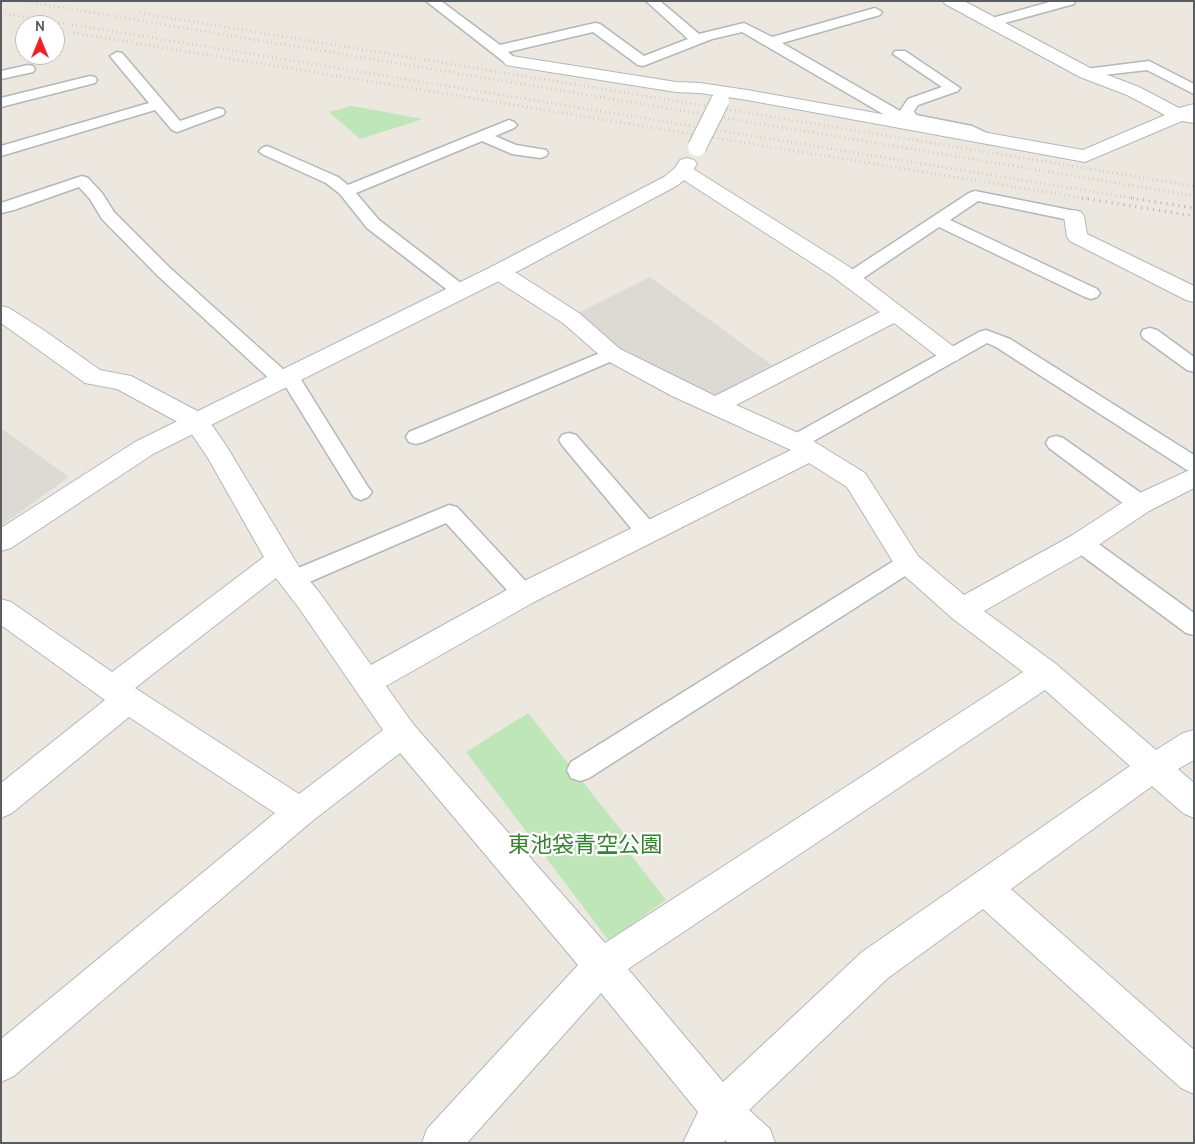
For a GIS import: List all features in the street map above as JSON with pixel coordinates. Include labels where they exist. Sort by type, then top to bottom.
[{"type":"street","points":[[951,1],[1086,73],[1189,114]]},
{"type":"street","points":[[512,61],[1085,156],[1189,114]]},
{"type":"street","points":[[1,541],[144,448],[499,272],[671,181],[689,161],[722,96]]},
{"type":"street","points":[[689,161],[950,355]]},
{"type":"street","points":[[1074,216],[1077,237],[1194,295]]},
{"type":"street","points":[[499,272],[571,318],[612,354],[715,406],[804,446],[856,480],[908,563],[962,610],[1046,673],[1194,804]]},
{"type":"street","points":[[1,314],[37,336],[92,377],[123,382],[196,421],[218,453],[285,570],[309,600],[402,733],[602,966],[721,1110],[756,1143]]},
{"type":"street","points":[[715,406],[894,314]]},
{"type":"street","points":[[367,682],[524,594],[648,533],[804,446]]},
{"type":"street","points":[[962,610],[1081,543],[1140,504],[1194,477]]},
{"type":"street","points":[[1,803],[121,694],[285,570]]},
{"type":"street","points":[[1,610],[121,694],[300,812]]},
{"type":"street","points":[[441,1143],[602,966],[1046,673]]},
{"type":"street","points":[[1,1063],[300,812],[402,733]]},
{"type":"street","points":[[702,1143],[721,1110],[875,965],[1153,768],[1194,744]]},
{"type":"street","points":[[985,888],[1194,1075]]},
{"type":"lane","points":[[432,1],[512,61]]},
{"type":"lane","points":[[652,1],[697,40]]},
{"type":"lane","points":[[990,23],[1069,1]]},
{"type":"lane","points":[[771,42],[875,12]]},
{"type":"lane","points":[[497,50],[595,27],[643,62],[697,40],[744,26],[895,114],[967,129],[988,139]]},
{"type":"lane","points":[[900,54],[953,88],[914,102],[907,111],[910,118]]},
{"type":"lane","points":[[118,56],[177,127],[218,112]]},
{"type":"lane","points":[[1086,73],[1150,65],[1194,90]]},
{"type":"lane","points":[[1,75],[28,69]]},
{"type":"lane","points":[[1,103],[90,80]]},
{"type":"lane","points":[[1,151],[158,105]]},
{"type":"lane","points":[[346,191],[509,125]]},
{"type":"lane","points":[[483,136],[512,149],[540,153]]},
{"type":"lane","points":[[267,151],[332,180],[346,191],[373,224],[460,291]]},
{"type":"lane","points":[[1,208],[82,182],[96,196],[108,215],[164,272],[284,377],[361,492]]},
{"type":"lane","points":[[850,279],[975,196],[1074,216]]},
{"type":"lane","points":[[939,221],[1091,293]]},
{"type":"lane","points":[[1150,334],[1194,366]]},
{"type":"lane","points":[[804,446],[950,355],[986,336],[1002,343],[1194,466]]},
{"type":"lane","points":[[416,437],[612,354]]},
{"type":"lane","points":[[569,440],[648,533]]},
{"type":"lane","points":[[1056,443],[1140,504]]},
{"type":"lane","points":[[285,570],[449,513],[524,594]]},
{"type":"lane","points":[[1081,543],[1194,626]]},
{"type":"lane","points":[[580,770],[908,563]]},
{"type":"shaded area","points":[[650,277],[772,365],[714,396],[630,357],[576,314]]},
{"type":"shaded area","points":[[1,428],[69,477],[1,526]]},
{"type":"green space","points":[[352,106],[423,119],[360,139],[329,112]]},
{"type":"green space","name":"東池袋青空公園","points":[[528,713],[633,845],[627,850],[666,900],[609,941],[466,752]]},
{"type":"railway","points":[[23,1],[1194,196]]},
{"type":"railway","points":[[1,13],[1138,199]]},
{"type":"railway","points":[[140,13],[1194,186]]},
{"type":"railway","points":[[74,33],[1089,199]]},
{"type":"railway","points":[[1082,198],[1194,216]]},
{"type":"railway","points":[[1131,198],[1194,208]]}]
